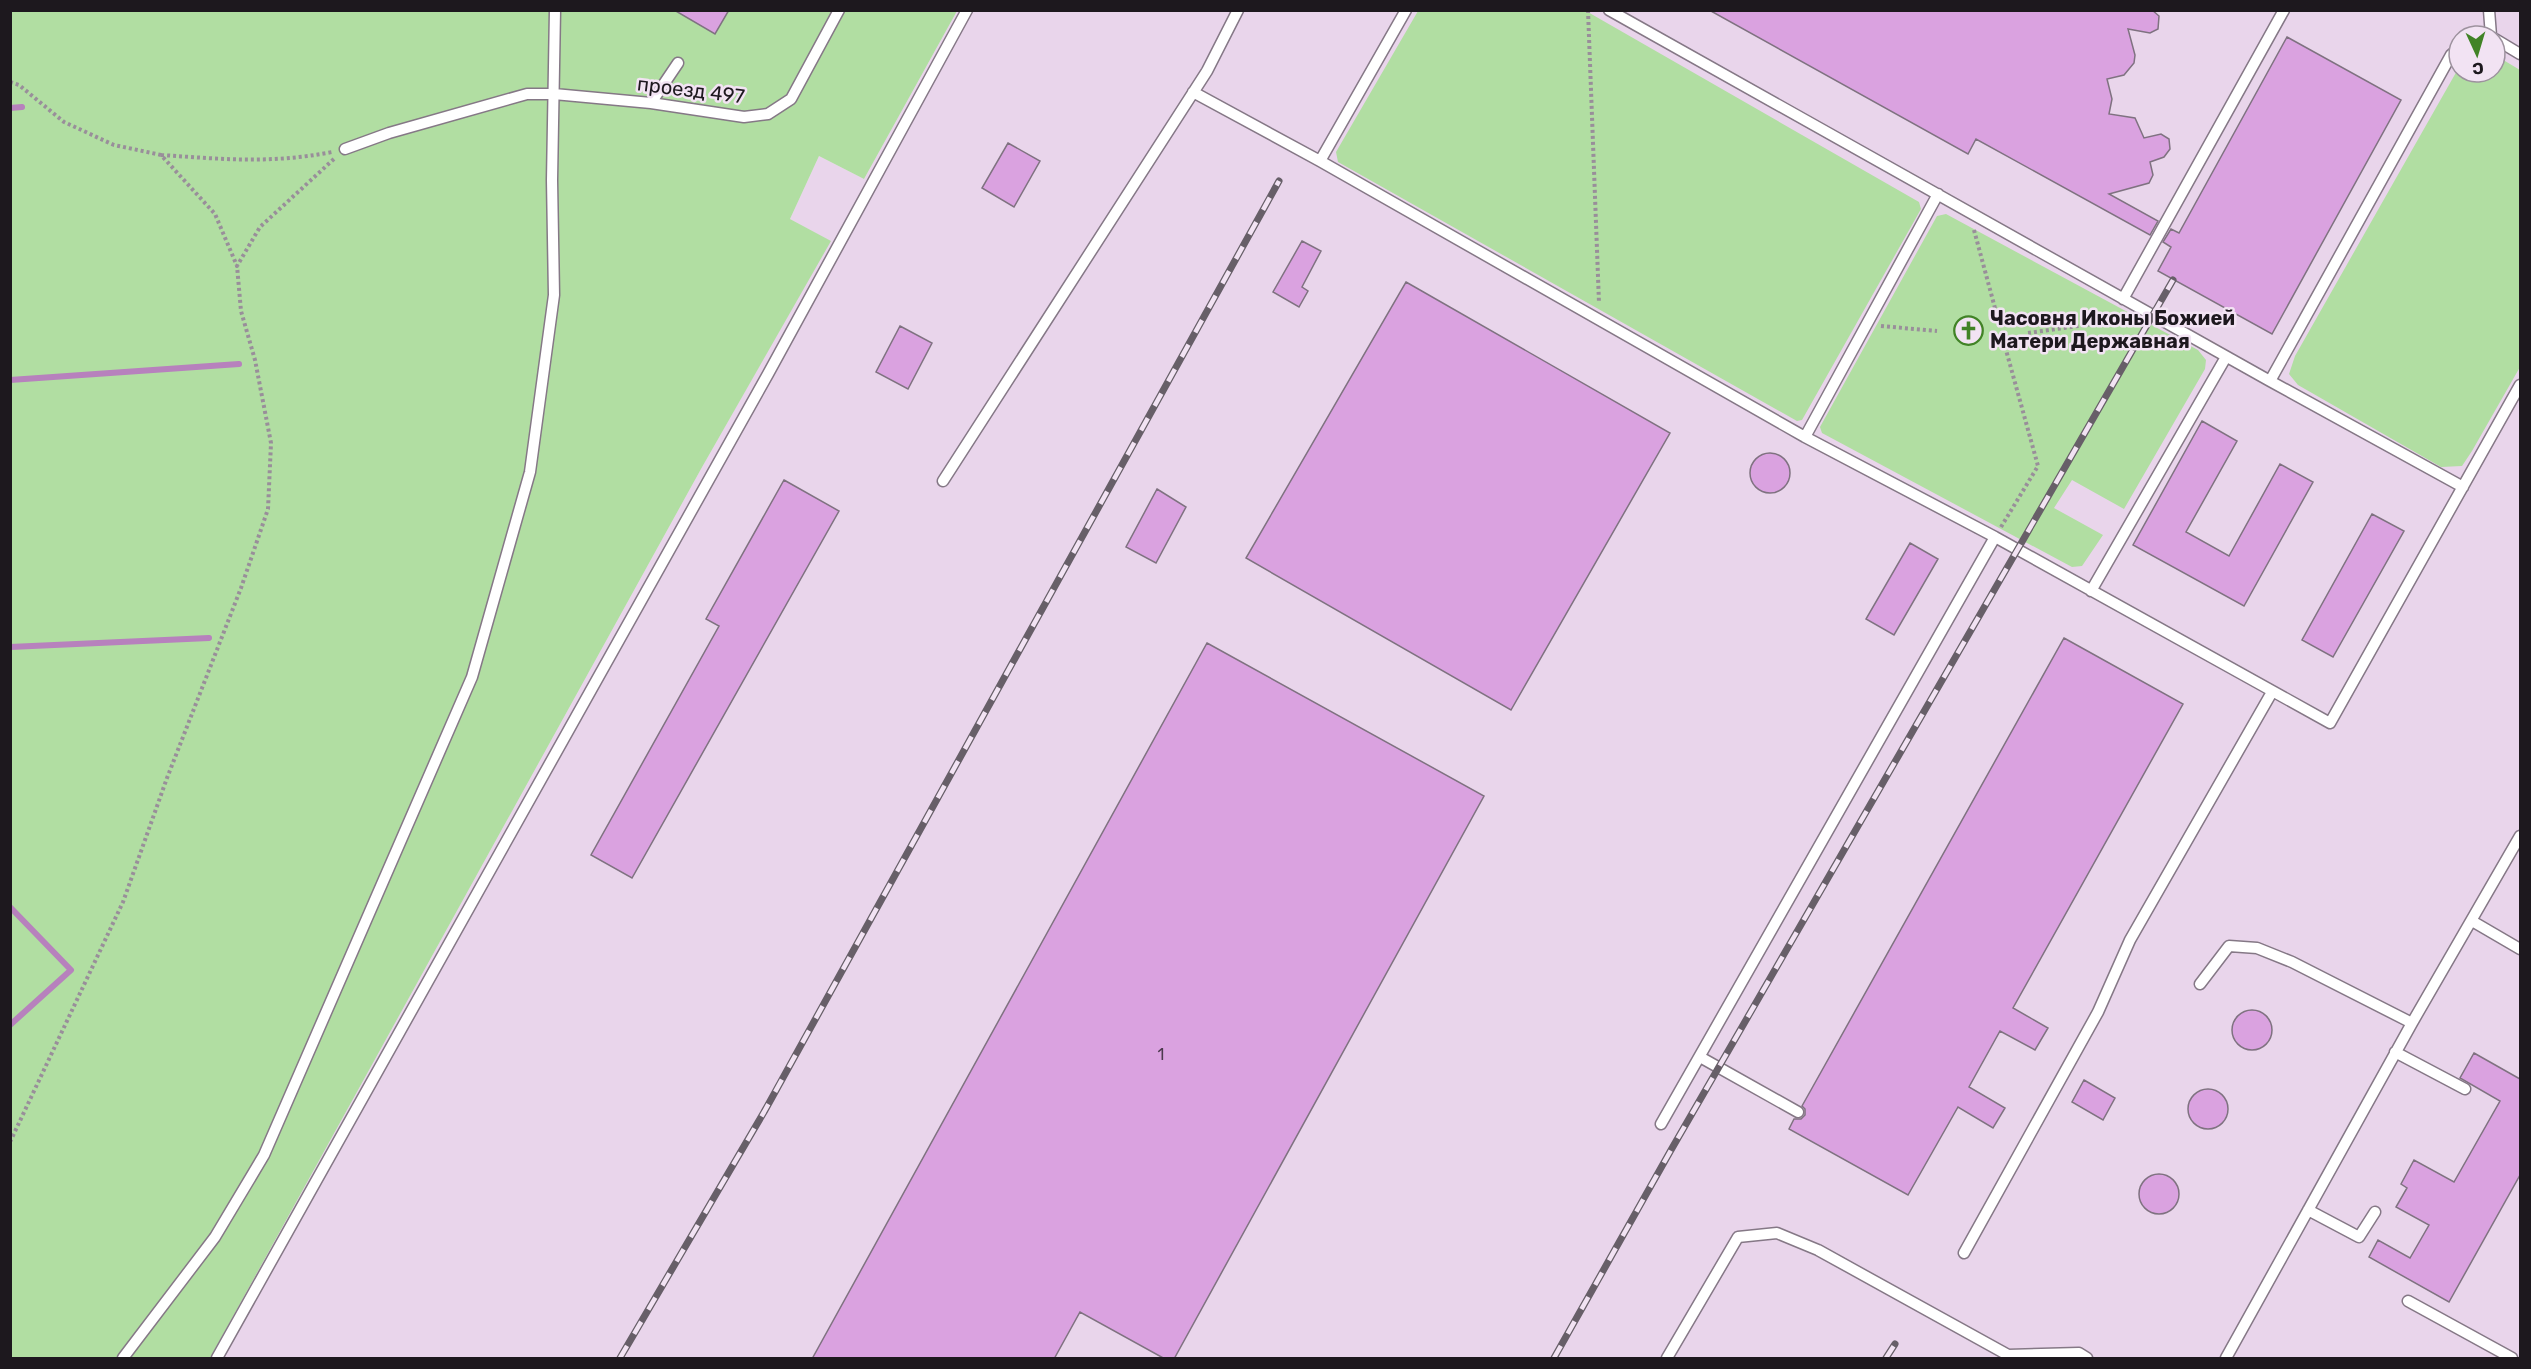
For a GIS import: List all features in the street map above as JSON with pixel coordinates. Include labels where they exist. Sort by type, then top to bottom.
[{"type":"lane","points":[[123,1359],[215,1237],[264,1155],[472,677],[531,460],[554,295],[555,10]]},
{"type":"lane","name":"проезд 497","points":[[345,149],[389,133],[527,94],[554,94],[651,104],[744,117],[768,114],[791,99],[839,10]]},
{"type":"lane","points":[[217,1359],[768,374],[967,10]]},
{"type":"lane","points":[[943,481],[1207,71],[1238,10]]},
{"type":"lane","points":[[1320,161],[1406,10]]},
{"type":"lane","points":[[1609,10],[2226,357],[2463,487]]},
{"type":"lane","points":[[2123,299],[2284,10]]},
{"type":"lane","points":[[2507,46],[2520,54]]},
{"type":"lane","points":[[2270,381],[2447,62]]},
{"type":"lane","points":[[651,104],[678,63]]},
{"type":"lane","points":[[1193,92],[1320,161],[1805,437],[1995,537],[2330,723],[2520,385]]},
{"type":"lane","points":[[1805,437],[1938,194]]},
{"type":"lane","points":[[2091,591],[2226,357]]},
{"type":"lane","points":[[1661,1124],[1995,537]]},
{"type":"lane","points":[[1964,1253],[2098,1012],[2130,940],[2272,692]]},
{"type":"lane","points":[[2226,1359],[2412,1023],[2472,921],[2517,852],[2520,836]]},
{"type":"lane","points":[[2472,921],[2520,949]]},
{"type":"lane","points":[[2200,984],[2229,946],[2257,948],[2292,962],[2412,1023]]},
{"type":"lane","points":[[2396,1052],[2465,1089]]},
{"type":"lane","points":[[1700,1057],[1798,1112]]},
{"type":"lane","points":[[2308,1210],[2359,1237],[2375,1212]]},
{"type":"lane","points":[[1667,1359],[1738,1237],[1777,1233],[1818,1250],[2008,1354],[2079,1353],[2087,1359]]},
{"type":"lane","points":[[2408,1301],[2512,1359]]},
{"type":"path","points":[[1588,10],[1600,321]]},
{"type":"path","points":[[10,82],[19,85],[64,122],[114,145],[161,155],[256,162],[309,157],[345,149]]},
{"type":"path","points":[[237,266],[260,227],[345,149]]},
{"type":"path","points":[[10,1142],[123,902],[167,778],[241,588],[268,509],[272,443],[255,360],[241,311],[237,266],[215,214],[161,155]]},
{"type":"path","points":[[1969,212],[1999,323]]},
{"type":"path","points":[[2028,333],[2152,315]]},
{"type":"path","points":[[1866,325],[1937,331]]},
{"type":"path","points":[[1995,537],[2038,466],[2007,351]]},
{"type":"shaded area","points":[[957,11],[2520,11],[2520,1358],[210,1358],[701,469],[830,241],[790,219],[819,156],[864,179]]},
{"type":"green space","points":[[10,11],[957,11],[864,179],[819,156],[790,219],[831,241],[701,469],[210,1358],[11,1358]]},
{"type":"green space","points":[[1418,11],[1586,11],[1919,202],[1921,209],[1802,420],[1797,421],[1338,162],[1336,152]]},
{"type":"green space","points":[[2507,62],[2520,70],[2520,367],[2462,466],[2441,467],[2298,385],[2289,374],[2295,356],[2449,84],[2507,84]]},
{"type":"green space","points":[[1946,214],[2198,350],[2206,360],[2205,369],[2124,509],[2072,480],[2054,508],[2103,535],[2082,566],[2072,567],[1822,433],[1820,427],[1937,216]]},
{"type":"building","points":[[674,10],[729,10],[715,34]]},
{"type":"building","points":[[1709,10],[2152,10],[2159,16],[2158,29],[2150,33],[2128,29],[2135,55],[2134,63],[2124,75],[2107,79],[2112,99],[2109,114],[2135,118],[2144,138],[2161,134],[2169,139],[2170,149],[2164,157],[2150,162],[2153,175],[2149,183],[2109,194],[2158,221],[2150,235],[1976,139],[1968,154]]},
{"type":"building","points":[[2287,37],[2401,100],[2272,334],[2158,271],[2171,247],[2163,242],[2171,229],[2179,233]]},
{"type":"building","points":[[1008,143],[1040,161],[1014,207],[982,188]]},
{"type":"building","points":[[1302,241],[1321,251],[1302,287],[1308,291],[1299,307],[1273,292]]},
{"type":"building","points":[[1406,282],[1670,433],[1511,710],[1246,558]]},
{"type":"building","name":"Часовня Иконы Божией Матери Державная","points":[[1969,319],[1977,322],[1980,330],[1977,338],[1969,341],[1961,338],[1958,330],[1961,322]]},
{"type":"building","points":[[900,326],[932,343],[908,389],[876,372]]},
{"type":"building","points":[[2202,421],[2237,441],[2186,532],[2229,556],[2280,464],[2313,482],[2244,606],[2133,545]]},
{"type":"building","points":[[1770,453],[1778,454],[1784,459],[1789,465],[1789,481],[1784,487],[1778,492],[1770,493],[1762,492],[1756,487],[1751,481],[1750,473],[1751,465],[1756,459],[1762,454]]},
{"type":"building","points":[[784,480],[839,511],[632,878],[591,855],[719,626],[706,619]]},
{"type":"building","points":[[1157,489],[1186,507],[1156,563],[1126,547]]},
{"type":"building","points":[[2372,514],[2404,531],[2333,657],[2302,640]]},
{"type":"building","points":[[1910,543],[1938,559],[1894,635],[1866,619]]},
{"type":"building","points":[[2064,638],[2183,704],[2013,1008],[2048,1028],[2035,1050],[2000,1031],[1969,1087],[2005,1108],[1993,1128],[1958,1107],[1908,1195],[1789,1129],[1794,1119],[1801,1119],[1805,1115],[1805,1109],[1802,1106]]},
{"type":"building","points":[[1207,643],[1484,796],[1174,1359],[1165,1359],[1080,1312],[1054,1359],[812,1359]]},
{"type":"building","points":[[2252,1010],[2260,1011],[2266,1016],[2271,1022],[2271,1038],[2266,1044],[2260,1049],[2252,1050],[2244,1049],[2238,1044],[2233,1038],[2232,1030],[2233,1022],[2238,1016],[2244,1011]]},
{"type":"building","points":[[2474,1053],[2520,1079],[2520,1175],[2449,1302],[2369,1257],[2378,1240],[2410,1258],[2429,1225],[2396,1207],[2407,1188],[2401,1184],[2414,1160],[2454,1182],[2500,1101],[2460,1078]]},
{"type":"building","points":[[2084,1080],[2115,1098],[2103,1120],[2072,1102]]},
{"type":"building","points":[[2208,1089],[2216,1090],[2222,1095],[2227,1101],[2227,1117],[2222,1123],[2216,1128],[2208,1129],[2200,1128],[2194,1123],[2189,1117],[2188,1109],[2189,1101],[2194,1095],[2200,1090]]},
{"type":"building","points":[[2159,1174],[2167,1175],[2173,1180],[2178,1186],[2178,1202],[2173,1208],[2167,1213],[2159,1214],[2151,1213],[2145,1208],[2140,1202],[2139,1194],[2140,1186],[2145,1180],[2151,1175]]},
{"type":"waterway","points":[[10,108],[22,107]]},
{"type":"waterway","points":[[10,380],[239,364]]},
{"type":"waterway","points":[[10,647],[209,638]]},
{"type":"waterway","points":[[10,907],[71,970],[10,1025]]},
{"type":"railway","points":[[620,1358],[764,1112],[1279,181]]},
{"type":"railway","points":[[1554,1358],[1671,1150],[2173,280]]},
{"type":"railway","points":[[1886,1358],[1895,1344]]},
{"type":"place","name":"Часовня Иконы Божией Матери Державная","points":[[1969,330]]}]
